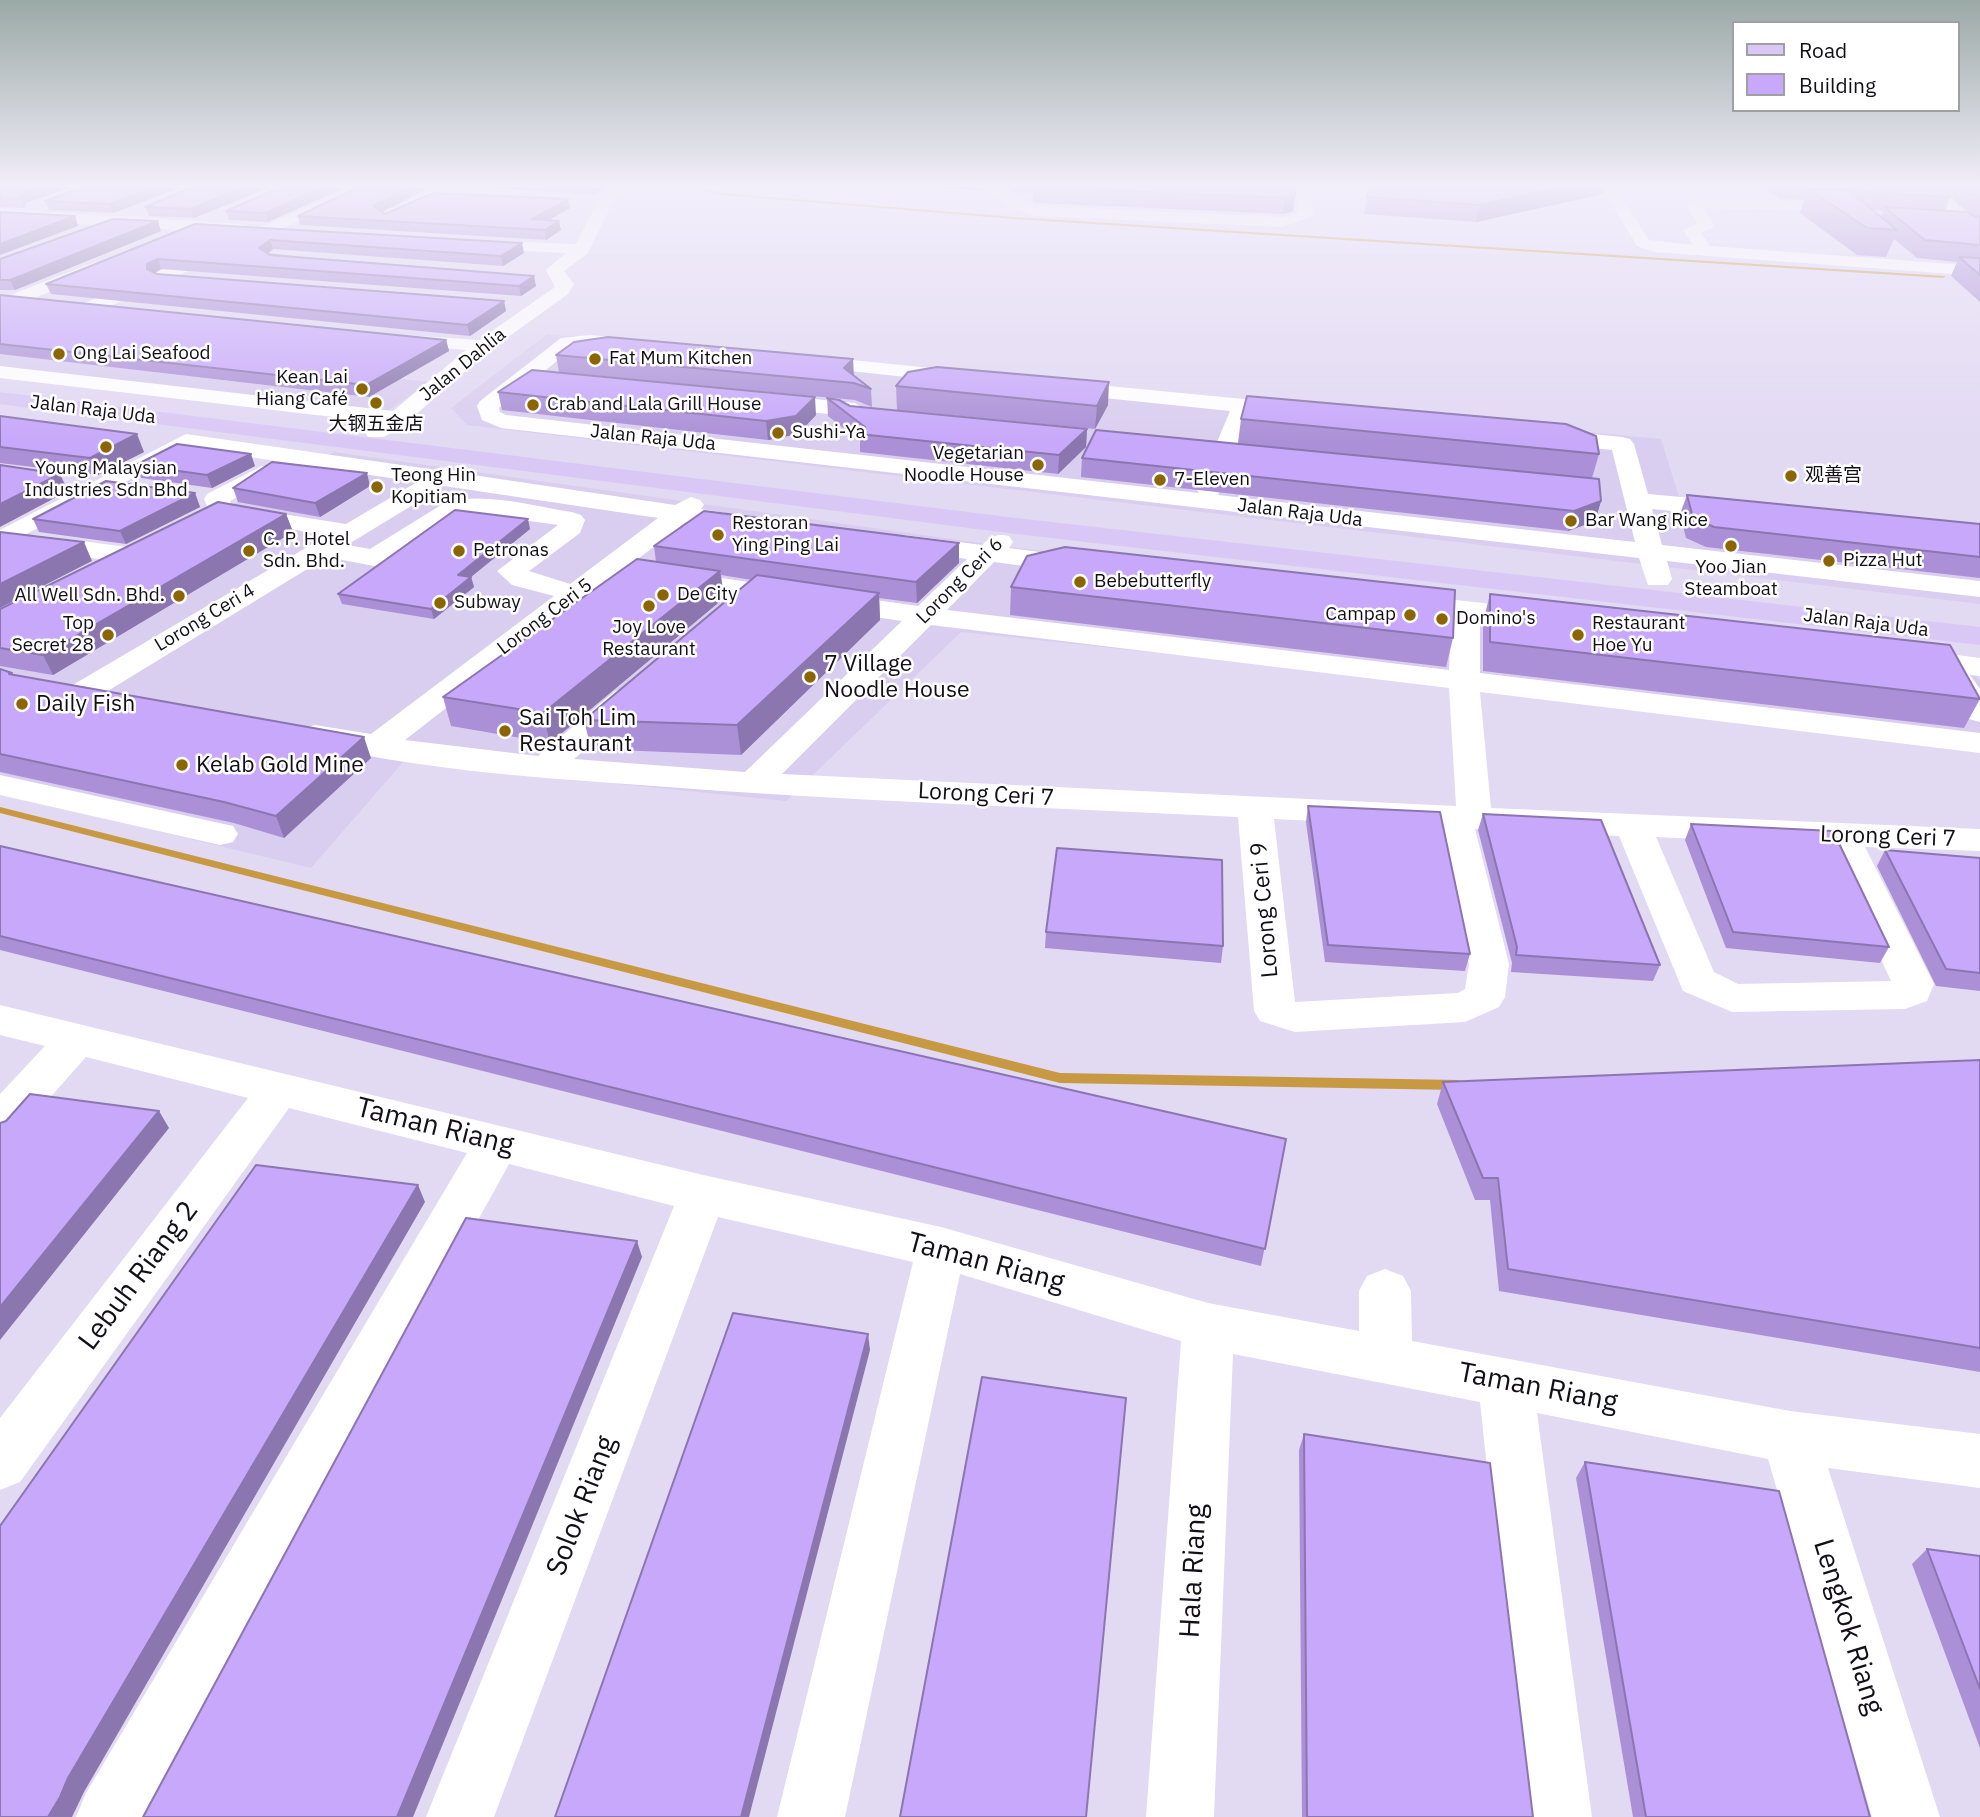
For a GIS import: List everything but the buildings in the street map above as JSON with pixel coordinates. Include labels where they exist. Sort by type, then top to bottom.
[{"type":"main road","name":"Jalan Raja Uda","points":[[0,384],[242,412],[390,423],[796,476],[1658,579],[1980,614]]},
{"type":"main road","name":"Jalan Raja Uda","points":[[0,398],[1016,526],[1980,636]]},
{"type":"street","points":[[8,298],[81,272]]},
{"type":"street","points":[[92,307],[173,272]]},
{"type":"street","name":"Jalan Dahlia","points":[[359,443],[390,423],[483,346],[562,290],[565,284],[550,278],[554,272]]},
{"type":"street","points":[[161,277],[202,280]]},
{"type":"street","points":[[8,298],[133,311]]},
{"type":"street","points":[[514,304],[541,306]]},
{"type":"street","points":[[375,335],[483,346]]},
{"type":"street","name":"Jalan Raja Uda","points":[[658,347],[590,341],[568,342],[488,406],[490,415],[501,421],[519,424],[837,430],[1203,502],[1980,589]]},
{"type":"street","points":[[781,359],[985,380]]},
{"type":"street","points":[[796,476],[890,370]]},
{"type":"street","points":[[0,372],[390,423]]},
{"type":"street","points":[[524,377],[551,380]]},
{"type":"street","points":[[1039,385],[1311,412]]},
{"type":"street","points":[[744,399],[837,430],[879,417]]},
{"type":"street","points":[[1203,502],[1243,406]]},
{"type":"street","points":[[5,534],[242,412]]},
{"type":"street","points":[[1527,434],[1622,444],[1658,579]]},
{"type":"street","points":[[135,441],[181,444],[440,478],[774,526]]},
{"type":"street","points":[[1198,449],[1253,454]]},
{"type":"street","name":"Lorong Ceri 4","points":[[136,702],[69,690],[322,548],[472,457]]},
{"type":"street","points":[[93,573],[219,504],[262,473]]},
{"type":"street","points":[[64,480],[148,489]]},
{"type":"street","name":"Lorong Ceri 5","points":[[376,746],[607,570],[673,512],[714,487]]},
{"type":"street","points":[[1608,490],[1636,497],[1760,512]]},
{"type":"street","points":[[189,495],[348,532]]},
{"type":"street","points":[[322,548],[374,558],[455,508],[480,506],[572,520],[571,528],[511,571],[522,579],[576,594]]},
{"type":"street","points":[[571,525],[673,512]]},
{"type":"street","name":"Lorong Ceri 6","points":[[754,783],[1016,526]]},
{"type":"street","points":[[5,534],[147,545]]},
{"type":"street","points":[[881,540],[1111,569]]},
{"type":"street","points":[[607,570],[751,593],[925,616],[1464,683],[1980,743]]},
{"type":"street","points":[[720,619],[751,593]]},
{"type":"street","points":[[1370,599],[1562,621]]},
{"type":"street","points":[[1464,817],[1466,611]]},
{"type":"street","points":[[1879,655],[1980,667]]},
{"type":"street","points":[[1946,662],[1980,712]]},
{"type":"street","points":[[546,766],[648,679]]},
{"type":"street","name":"Lorong Ceri 7","points":[[283,729],[376,746],[546,766],[754,783],[1980,840]]},
{"type":"street","points":[[0,785],[220,834]]},
{"type":"street","name":"Lorong Ceri 9","points":[[1255,808],[1275,1012],[1295,1017],[1465,1007],[1483,997],[1489,964],[1464,817]]},
{"type":"street","points":[[1632,824],[1697,981],[1716,993],[1732,998],[1905,995],[1912,991],[1913,984],[1841,835]]},
{"type":"street","name":"Taman Riang","points":[[0,1020],[703,1194],[940,1248],[1208,1326],[1790,1437],[1980,1461]]},
{"type":"street","points":[[0,1124],[77,1039]]},
{"type":"street","name":"Lebuh Riang 2","points":[[0,1463],[279,1089]]},
{"type":"street","points":[[110,1817],[498,1142]]},
{"type":"street","name":"Solok Riang","points":[[460,1817],[703,1194]]},
{"type":"street","points":[[811,1817],[940,1248]]},
{"type":"street","points":[[1385,1291],[1386,1359]]},
{"type":"street","name":"Hala Riang","points":[[1180,1817],[1208,1326]]},
{"type":"street","points":[[1505,1381],[1558,1817]]},
{"type":"street","name":"Lengkok Riang","points":[[1790,1437],[1906,1817]]},
{"type":"shaded area","points":[[0,334],[429,382],[382,415],[0,374]]},
{"type":"shaded area","points":[[547,334],[1661,439],[1679,497],[1980,528],[1980,604],[467,425],[451,408]]},
{"type":"shaded area","points":[[334,452],[994,545],[1964,661],[1980,680],[1980,740],[961,632],[786,801],[403,762],[311,868],[0,793],[0,624]]},
{"type":"waterway","points":[[1876,272],[1943,276]]},
{"type":"waterway","points":[[0,810],[1060,1078],[1457,1085]]},
{"type":"place","name":"Ong Lai Seafood","points":[[59,354]]},
{"type":"place","name":"Fat Mum Kitchen","points":[[595,359]]},
{"type":"place","name":"Kean Lai Hiang Café","points":[[362,389]]},
{"type":"place","name":"大钢五金店","points":[[376,403]]},
{"type":"place","name":"Crab and Lala Grill House","points":[[533,405]]},
{"type":"place","name":"Sushi-Ya","points":[[778,433]]},
{"type":"place","name":"Young Malaysian Industries Sdn Bhd","points":[[106,447]]},
{"type":"place","name":"Vegetarian Noodle House","points":[[1038,465]]},
{"type":"place","name":"观善宫","points":[[1791,476]]},
{"type":"place","name":"7-Eleven","points":[[1160,480]]},
{"type":"place","name":"Teong Hin Kopitiam","points":[[377,487]]},
{"type":"place","name":"Bar Wang Rice","points":[[1571,521]]},
{"type":"place","name":"Restoran Ying Ping Lai","points":[[718,535]]},
{"type":"place","name":"Yoo Jian Steamboat","points":[[1731,546]]},
{"type":"place","name":"C. P. Hotel Sdn. Bhd.","points":[[249,551]]},
{"type":"place","name":"Petronas","points":[[459,551]]},
{"type":"place","name":"Pizza Hut","points":[[1829,561]]},
{"type":"place","name":"Bebebutterfly","points":[[1080,582]]},
{"type":"place","name":"De City","points":[[663,595]]},
{"type":"place","name":"All Well Sdn. Bhd.","points":[[179,596]]},
{"type":"place","name":"Subway","points":[[440,603]]},
{"type":"place","name":"Joy Love Restaurant","points":[[649,606]]},
{"type":"place","name":"Campap","points":[[1410,615]]},
{"type":"place","name":"Domino's","points":[[1442,619]]},
{"type":"place","name":"Top Secret 28","points":[[108,635]]},
{"type":"place","name":"Restaurant Hoe Yu","points":[[1578,635]]},
{"type":"place","name":"7 Village Noodle House","points":[[810,677]]},
{"type":"place","name":"Daily Fish","points":[[22,704]]},
{"type":"place","name":"Sai Toh Lim Restaurant","points":[[505,731]]},
{"type":"place","name":"Kelab Gold Mine","points":[[182,765]]}]
